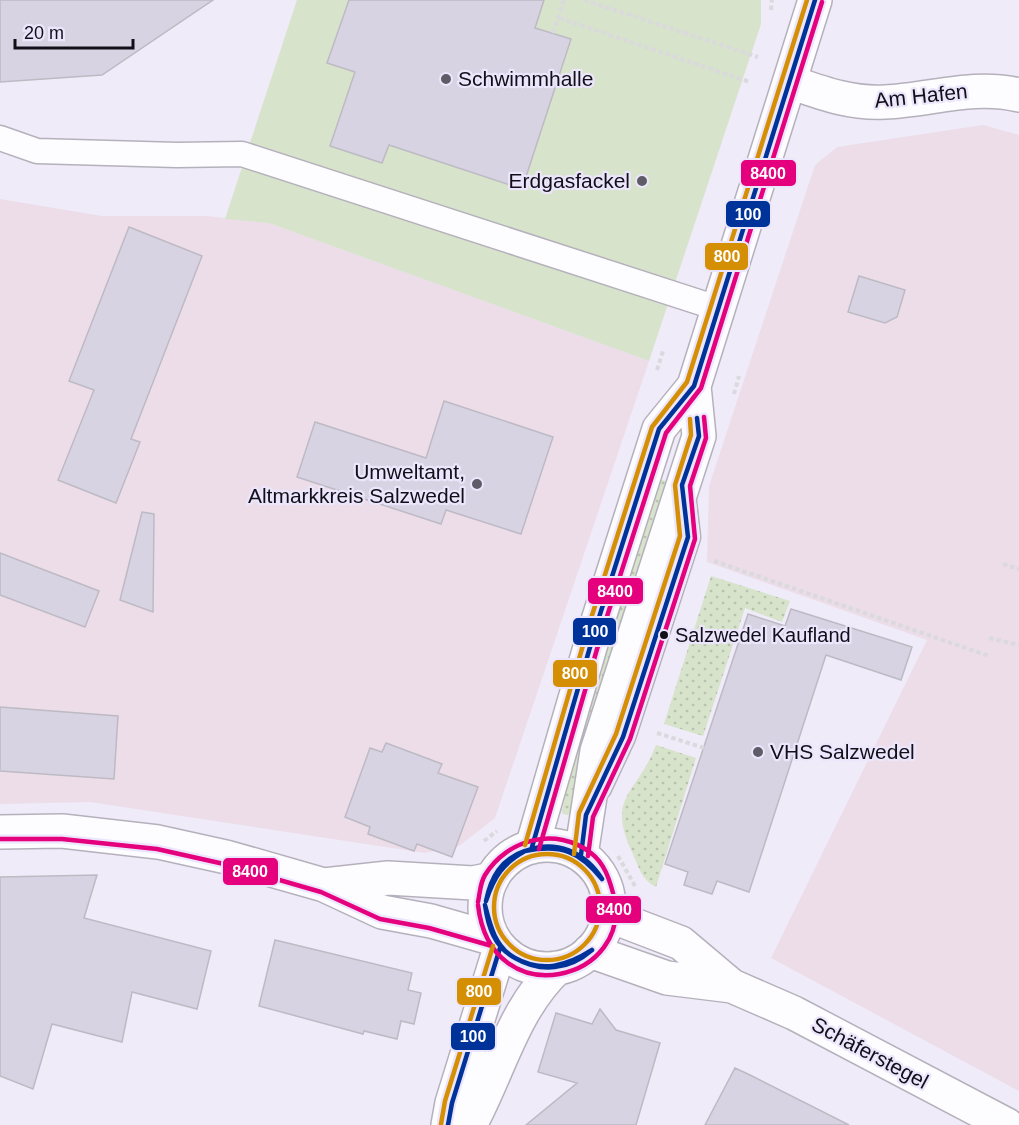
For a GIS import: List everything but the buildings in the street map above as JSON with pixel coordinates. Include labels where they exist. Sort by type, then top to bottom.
[{"type":"main road","points":[[581,855],[597,751],[699,435],[694,386],[815,0]]},
{"type":"main road","name":"Am Hafen","points":[[790,82],[831,97],[870,102],[993,89],[1019,95]]},
{"type":"main road","points":[[532,847],[595,630],[659,429],[694,386]]},
{"type":"main road","points":[[0,832],[62,831],[158,842],[226,857],[324,885],[382,912],[431,921],[497,944]]},
{"type":"main road","points":[[532,847],[561,847],[581,855],[601,877],[607,896],[608,915],[604,930],[591,951],[569,965],[557,968],[531,967],[509,957],[497,944],[489,928],[485,904],[492,879],[508,859],[532,847]]},
{"type":"main road","points":[[324,885],[388,878],[473,883],[492,879]]},
{"type":"main road","name":"Schäferstegel","points":[[608,915],[681,943],[732,986]]},
{"type":"main road","points":[[448,1125],[455,1091],[497,944]]},
{"type":"main road","name":"Schäferstegel","points":[[591,951],[667,978],[732,986],[794,1013],[1007,1125]]},
{"type":"main road","points":[[470,1125],[521,1014],[539,985],[557,968]]},
{"type":"lane","points":[[802,41],[805,0]]},
{"type":"lane","points":[[0,138],[37,151],[177,156],[242,154],[717,308]]},
{"type":"path","points":[[553,33],[564,0]]},
{"type":"path","points":[[584,0],[759,57]]},
{"type":"path","points":[[559,18],[750,83]]},
{"type":"path","points":[[702,557],[989,656]]},
{"type":"path","points":[[1003,564],[1019,569]]},
{"type":"path","points":[[989,638],[1019,645]]},
{"type":"path","points":[[648,730],[704,748]]},
{"type":"shaded area","points":[[983,125],[1019,135],[1019,1091],[771,958],[927,640],[707,562],[709,486],[815,165],[837,147]]},
{"type":"shaded area","points":[[0,199],[102,216],[207,216],[269,223],[649,361],[495,818],[459,846],[425,853],[90,802],[0,804]]},
{"type":"green space","points":[[297,0],[761,0],[761,24],[649,361],[269,223],[225,219]]},
{"type":"green space","points":[[655,478],[669,482],[573,810],[568,815],[563,814],[581,728]]},
{"type":"green space","points":[[711,576],[790,601],[782,622],[745,608],[703,736],[664,724]]},
{"type":"green space","points":[[656,745],[696,758],[656,887],[647,881],[639,869],[625,835],[622,820],[627,796]]},
{"type":"transit line","name":"800","points":[[525,845],[588,628],[652,427],[687,382],[807,0]]},
{"type":"transit line","name":"100","points":[[532,847],[595,630],[659,429],[694,386],[815,0]]},
{"type":"transit line","name":"8400","points":[[539,849],[602,632],[666,433],[701,388],[822,2]]},
{"type":"transit line","name":"8400","points":[[588,856],[593,817],[630,739],[695,539],[690,486],[706,438],[704,417]]},
{"type":"transit line","name":"100","points":[[581,855],[586,815],[623,737],[688,537],[682,485],[699,436],[697,418]]},
{"type":"transit line","name":"800","points":[[574,854],[579,813],[616,734],[680,536],[675,485],[691,435],[690,419]]},
{"type":"transit line","name":"8400","points":[[0,839],[62,839],[157,849],[224,864],[321,892],[380,919],[429,928],[492,946]]},
{"type":"transit line","name":"8400","points":[[478,902],[485,875],[506,853],[533,840],[563,840],[591,853],[603,866],[613,893],[615,923],[604,947],[584,965],[559,974],[533,974],[508,963],[489,940],[478,905]]},
{"type":"transit line","name":"100","points":[[525,851],[548,847],[569,850],[587,862],[602,879]]},
{"type":"transit line","name":"100","points":[[525,851],[549,848],[568,852],[594,869],[602,879]]},
{"type":"transit line","name":"100","points":[[486,901],[498,870],[509,859],[525,851]]},
{"type":"transit line","name":"100","points":[[486,901],[500,872],[525,851]]},
{"type":"transit line","name":"800","points":[[547,854],[567,858],[584,870],[596,887],[600,907],[596,927],[584,944],[567,956],[547,960],[527,956],[510,944],[498,927],[494,907],[498,887],[510,870],[527,858],[547,854]]},
{"type":"transit line","name":"100","points":[[485,905],[491,928],[498,942],[515,958]]},
{"type":"transit line","name":"100","points":[[485,905],[493,935],[502,948],[515,958]]},
{"type":"transit line","name":"800","points":[[441,1124],[445,1101],[493,946]]},
{"type":"transit line","name":"100","points":[[448,1125],[452,1103],[500,948]]},
{"type":"transit line","name":"100","points":[[515,958],[525,963],[554,966],[564,964],[592,950]]},
{"type":"transit line","name":"100","points":[[515,958],[535,966],[555,967],[574,962],[592,950]]},
{"type":"place","name":"Schwimmhalle","points":[[446,79]]},
{"type":"place","name":"Erdgasfackel","points":[[642,181]]},
{"type":"place","name":"Umweltamt, Altmarkkreis Salzwedel","points":[[477,484]]},
{"type":"place","name":"Salzwedel Kaufland","points":[[664,635]]},
{"type":"place","name":"VHS Salzwedel","points":[[758,752]]}]
